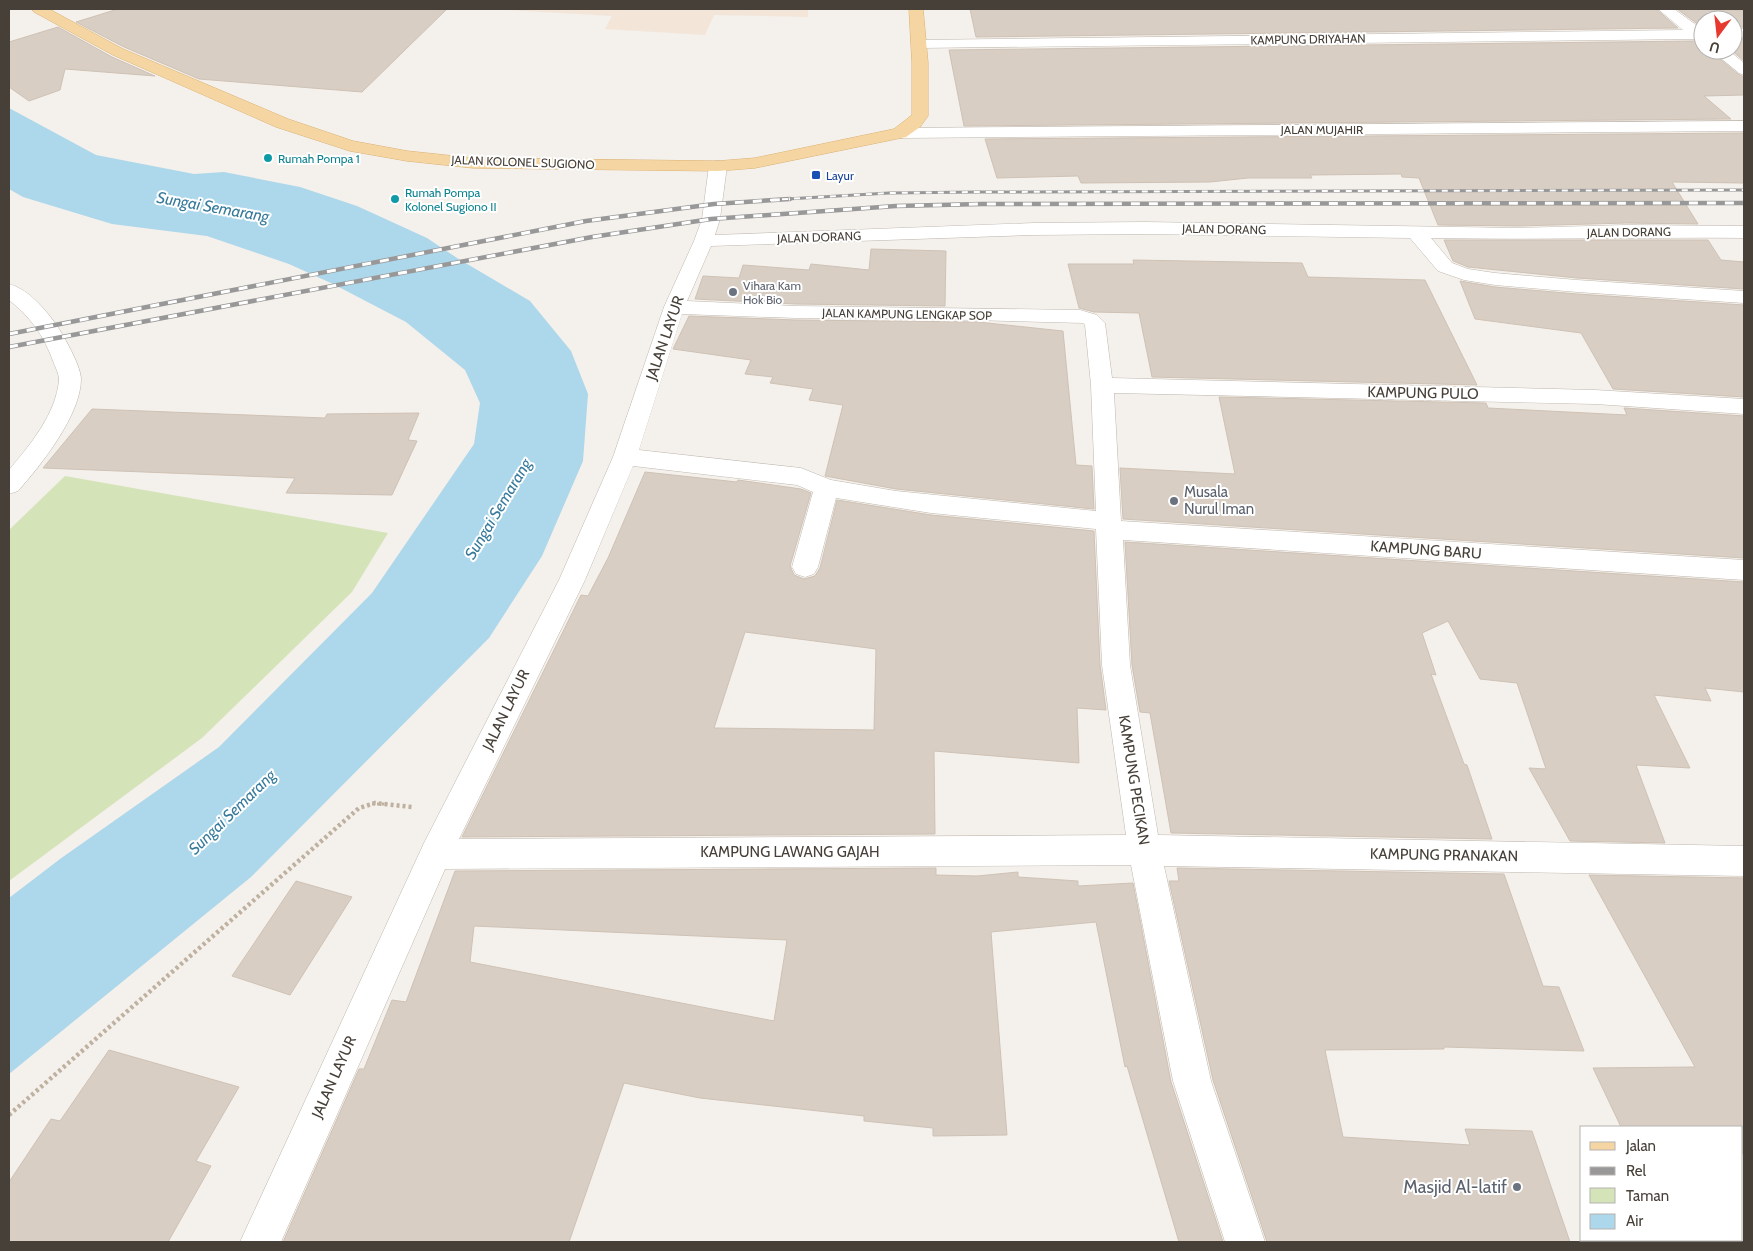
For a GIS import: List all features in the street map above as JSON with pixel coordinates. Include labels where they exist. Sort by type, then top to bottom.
[{"type":"main road","name":"JALAN KOLONEL SUGIONO","points":[[40,9],[118,52],[282,123],[350,146],[407,156],[473,163],[718,166],[756,163],[900,133],[914,123],[920,116],[919,44],[916,9]]},
{"type":"street","points":[[1665,9],[1693,29]]},
{"type":"street","name":"KAMPUNG DRIYAHAN","points":[[919,44],[1693,35]]},
{"type":"street","points":[[1732,60],[1744,70]]},
{"type":"street","name":"JALAN MUJAHIR","points":[[900,133],[1744,126]]},
{"type":"street","name":"JALAN LAYUR","points":[[260,1242],[435,854],[572,580],[625,457],[674,307],[704,241],[711,219],[718,166]]},
{"type":"street","name":"JALAN DORANG","points":[[704,241],[1034,229],[1145,228],[1415,232],[1744,232]]},
{"type":"street","points":[[1415,232],[1445,267],[1464,274],[1495,279],[1577,286],[1744,297]]},
{"type":"street","points":[[9,290],[30,304],[56,339],[70,377],[60,415],[31,460],[9,485]]},
{"type":"street","name":"JALAN KAMPUNG LENGKAP SOP","points":[[674,307],[796,312],[1080,316]]},
{"type":"street","name":"KAMPUNG PECIKAN","points":[[1080,316],[1090,319],[1095,323],[1102,385],[1116,665],[1144,850],[1192,1082],[1245,1242]]},
{"type":"street","name":"KAMPUNG PULO","points":[[1102,385],[1594,397],[1744,406]]},
{"type":"street","name":"KAMPUNG BARU","points":[[625,457],[801,477],[826,488],[874,498],[1108,525],[1744,570]]},
{"type":"street","points":[[805,567],[826,488]]},
{"type":"street","name":"KAMPUNG LAWANG GAJAH","points":[[435,854],[1144,850]]},
{"type":"street","name":"KAMPUNG PRANAKAN","points":[[1144,850],[1744,861]]},
{"type":"path","points":[[9,1115],[359,808],[375,803],[456,811]]},
{"type":"shaded area","points":[[491,9],[808,9],[808,17],[714,15],[705,35],[605,29],[612,16]]},
{"type":"green space","points":[[65,476],[388,533],[352,592],[202,738],[9,881],[9,530]]},
{"type":"water","name":"Sungai Semarang","points":[[9,108],[96,155],[194,174],[224,172],[300,187],[357,206],[427,238],[530,301],[571,351],[588,394],[583,461],[542,556],[489,638],[251,877],[9,1074],[9,898],[60,859],[219,747],[372,593],[474,444],[480,403],[465,370],[406,322],[333,284],[289,264],[207,236],[112,224],[23,197],[9,189]]},
{"type":"building","points":[[118,9],[447,9],[362,92],[199,79],[124,47],[76,22]]},
{"type":"building","points":[[970,9],[1656,9],[1678,28],[976,37]]},
{"type":"building","points":[[1677,9],[1744,10],[1744,27],[1743,10],[1693,10],[1693,21]]},
{"type":"building","points":[[58,27],[112,57],[155,76],[65,69],[60,90],[29,101],[9,87],[9,42]]},
{"type":"building","points":[[1743,39],[1744,39],[1744,61],[1743,60]]},
{"type":"building","points":[[1693,41],[1693,60],[1721,60],[1744,77],[1744,95],[1704,96],[1731,119],[964,126],[949,50]]},
{"type":"building","points":[[1744,133],[1744,183],[1672,182],[1698,224],[1626,223],[1519,226],[1438,225],[1419,178],[1402,177],[1401,174],[1310,175],[1312,178],[1248,178],[1210,182],[1081,183],[1078,176],[997,178],[985,139]]},
{"type":"building","points":[[1444,240],[1708,240],[1721,260],[1744,262],[1744,289],[1577,278],[1468,267],[1453,261]]},
{"type":"building","points":[[871,249],[946,251],[945,306],[796,304],[695,299],[703,276],[739,278],[743,265],[809,270],[811,264],[869,270]]},
{"type":"building","points":[[1133,260],[1302,263],[1308,277],[1425,280],[1477,385],[1152,377],[1139,313],[1094,312],[1079,308],[1068,264],[1134,264]]},
{"type":"building","points":[[1460,281],[1495,287],[1577,294],[1744,305],[1744,397],[1613,389],[1581,333],[1475,319]]},
{"type":"building","points":[[689,316],[796,320],[978,322],[1063,331],[1076,465],[1092,466],[1094,509],[896,489],[825,476],[843,405],[809,400],[813,389],[770,383],[773,377],[745,374],[751,360],[673,349]]},
{"type":"building","points":[[1219,397],[1486,403],[1488,408],[1627,415],[1624,408],[1744,416],[1744,558],[1123,519],[1120,468],[1235,474]]},
{"type":"building","points":[[92,409],[325,418],[327,414],[419,413],[408,440],[417,441],[392,495],[286,493],[295,478],[43,468]]},
{"type":"building","points":[[645,472],[737,482],[738,480],[801,489],[811,493],[790,566],[794,575],[804,579],[815,576],[820,568],[837,500],[931,515],[1094,531],[1100,665],[1106,710],[1077,708],[1079,763],[934,751],[935,834],[462,837],[581,595],[588,596],[608,558]],"holes":[[[745,632],[876,649],[874,730],[714,728]]]},
{"type":"building","points":[[1125,542],[1744,582],[1744,692],[1705,688],[1711,701],[1654,695],[1690,768],[1636,765],[1665,843],[1570,841],[1529,768],[1546,769],[1517,683],[1480,679],[1448,621],[1422,633],[1436,675],[1431,674],[1464,764],[1467,765],[1492,839],[1171,833],[1150,713],[1140,712],[1132,665]]},
{"type":"building","points":[[936,868],[936,875],[977,876],[1018,872],[1018,877],[1078,881],[1078,886],[1133,883],[1171,1082],[1223,1242],[1179,1242],[1127,1066],[1125,1067],[1096,922],[991,932],[1007,1135],[933,1136],[933,1128],[864,1121],[864,1116],[700,1098],[624,1083],[569,1242],[283,1242],[359,1069],[364,1069],[392,1000],[406,1002],[455,871]],"holes":[[[474,926],[787,940],[774,1021],[470,962]]]},
{"type":"building","points":[[1177,868],[1504,874],[1543,986],[1559,987],[1584,1051],[1444,1047],[1444,1049],[1325,1050],[1343,1137],[1470,1145],[1465,1129],[1532,1131],[1570,1242],[1267,1242],[1213,1080],[1169,881],[1179,881]]},
{"type":"building","points":[[1589,875],[1744,878],[1744,1156],[1743,1126],[1621,1126],[1593,1068],[1695,1067]]},
{"type":"building","points":[[296,881],[352,897],[290,995],[232,976]]},
{"type":"building","points":[[109,1050],[239,1087],[196,1161],[211,1166],[168,1242],[9,1242],[9,1182],[51,1119],[60,1121]]},
{"type":"railway","points":[[770,200],[889,193],[979,192],[1744,190]]},
{"type":"railway","points":[[9,334],[586,221],[714,204],[790,199]]},
{"type":"railway","points":[[9,347],[592,237],[711,219],[896,206],[982,204],[1744,203]]},
{"type":"place","name":"Rumah Pompa 1","points":[[268,158]]},
{"type":"place","name":"Layur","points":[[816,175]]},
{"type":"place","name":"Rumah Pompa Kolonel Sugiono II","points":[[395,199]]},
{"type":"place","name":"Vihara Kam Hok Bio","points":[[733,292]]},
{"type":"place","name":"Musala Nurul Iman","points":[[1174,501]]},
{"type":"place","name":"Masjid Al-latif","points":[[1517,1187]]}]
